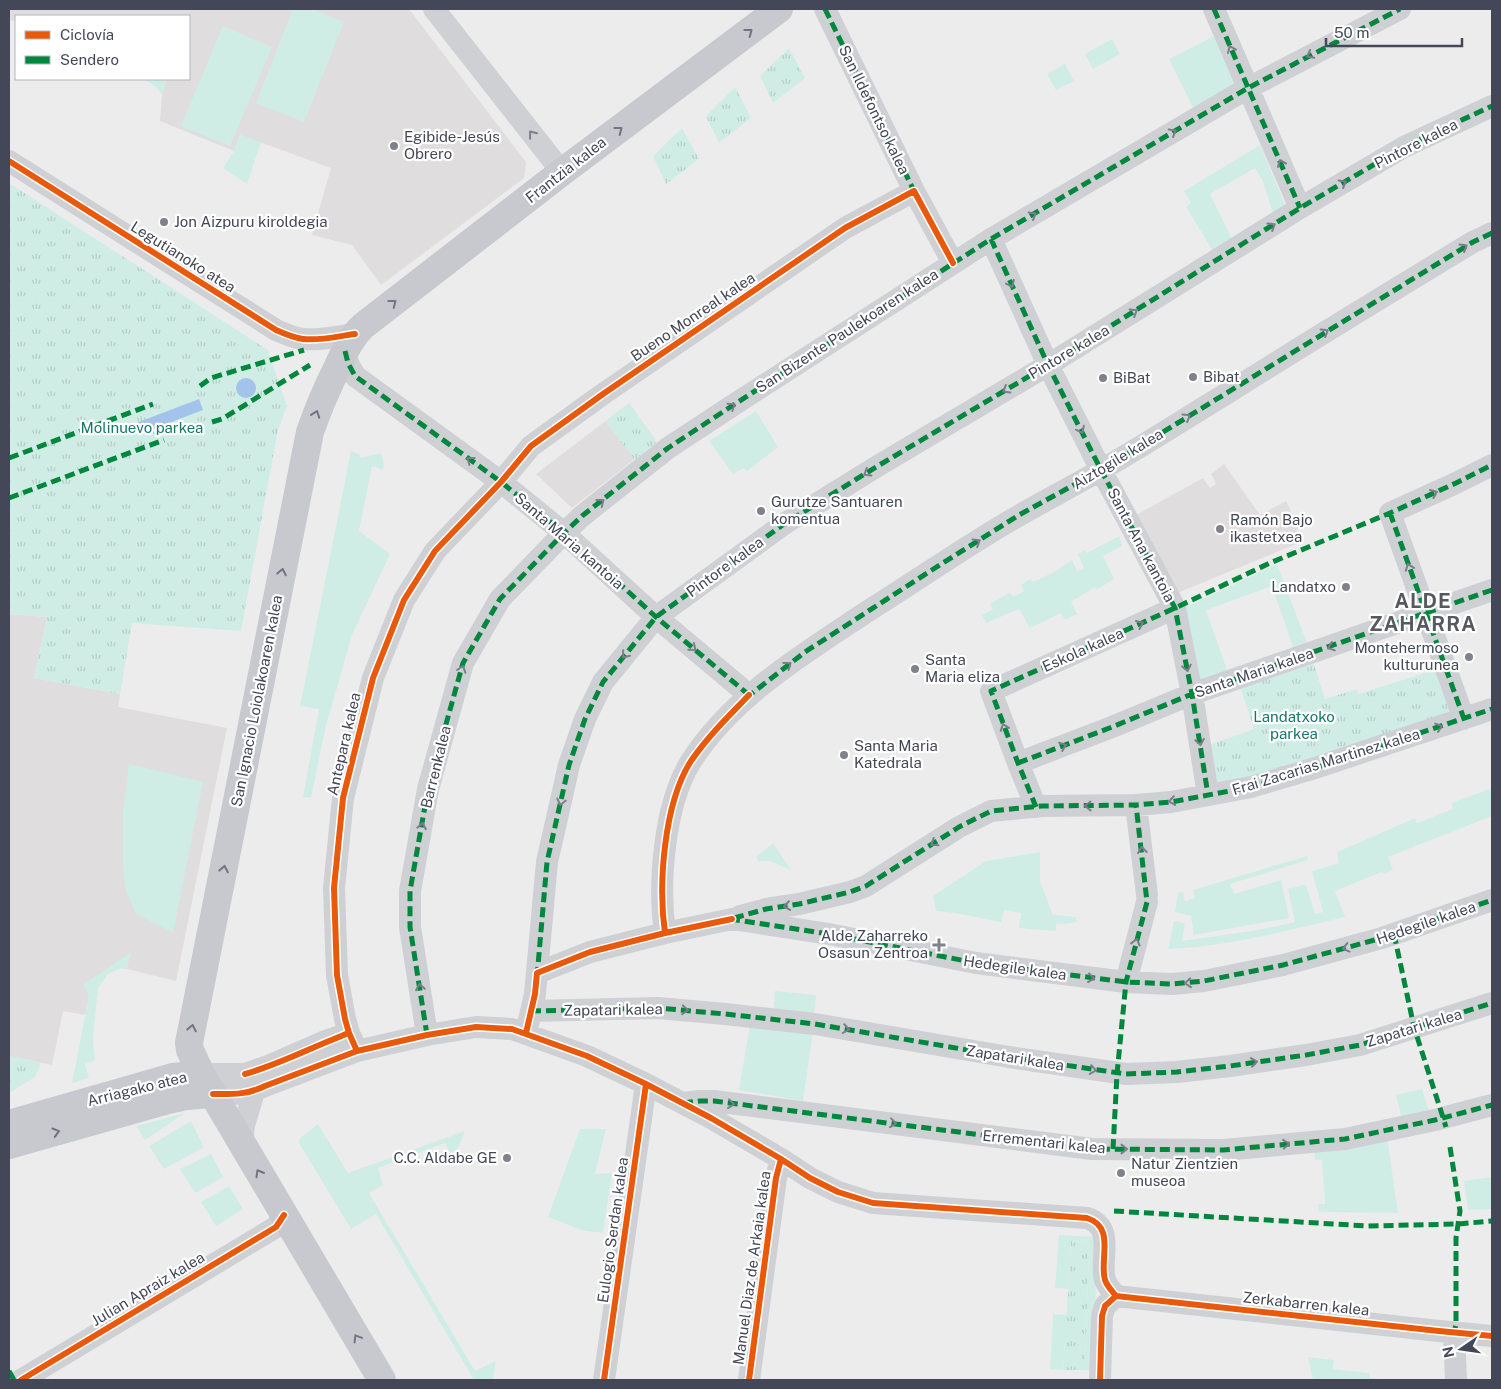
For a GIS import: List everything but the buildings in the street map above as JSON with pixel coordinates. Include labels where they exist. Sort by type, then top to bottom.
[{"type":"main road","name":"Frantzia kalea","points":[[350,342],[363,326],[562,172],[779,9]]},
{"type":"main road","name":"San Ignacio Loiolakoaren kalea","points":[[350,342],[327,387],[310,432],[189,1041],[190,1050],[207,1084],[382,1380]]},
{"type":"main road","name":"Arriagako atea","points":[[9,1124],[167,1079],[207,1084]]},
{"type":"main road","name":"Arriagako atea","points":[[9,1145],[158,1102],[186,1096],[207,1084]]},
{"type":"street","points":[[434,9],[562,172]]},
{"type":"street","name":"San Ildefontso kalea","points":[[825,9],[914,192],[953,263]]},
{"type":"street","points":[[1215,9],[1300,208]]},
{"type":"street","name":"San Bizente Paulekoaren kalea","points":[[564,533],[582,516],[668,448],[991,239],[1248,88],[1400,9]]},
{"type":"street","name":"Pintore kalea","points":[[526,1033],[535,994],[547,862],[569,765],[585,719],[603,682],[656,617],[784,524],[876,467],[1048,365],[1300,208],[1404,146],[1492,106]]},
{"type":"street","name":"Legutianoko atea","points":[[9,161],[276,330],[304,340],[332,338],[350,342]]},
{"type":"street","name":"Bueno Monreal kalea","points":[[501,482],[531,446],[603,394],[845,228],[914,192]]},
{"type":"street","name":"Aiztogile kalea","points":[[664,933],[662,909],[667,836],[680,781],[704,744],[750,695],[805,652],[1019,515],[1101,470],[1465,247],[1492,233]]},
{"type":"street","name":"Santa Ana kantoia","points":[[991,239],[1048,365],[1174,608],[1192,694],[1208,795]]},
{"type":"street","name":"Santa Maria kantoia","points":[[350,342],[348,363],[356,376],[501,482],[564,533],[656,617],[750,695]]},
{"type":"street","points":[[1464,719],[1390,513],[1492,465]]},
{"type":"street","name":"Antepara kalea","points":[[353,1042],[337,975],[334,888],[343,798],[373,678],[404,600],[435,551],[501,482]]},
{"type":"street","name":"Barrenkalea","points":[[427,1035],[410,927],[410,892],[431,780],[463,663],[500,599],[564,533]]},
{"type":"street","name":"Santa Maria kalea","points":[[1018,763],[1112,728],[1192,694],[1492,590]]},
{"type":"street","name":"Eskola kalea","points":[[1018,763],[991,691],[1174,608]]},
{"type":"street","name":"Frai Zacarias Martinez kalea","points":[[732,919],[766,909],[799,904],[866,886],[959,827],[991,811],[1036,807],[1136,805],[1171,802],[1256,786],[1464,719],[1492,708]]},
{"type":"street","points":[[1018,763],[1036,807]]},
{"type":"street","points":[[1126,982],[1147,899],[1136,805]]},
{"type":"street","name":"Hedegile kalea","points":[[537,973],[590,952],[664,933],[732,919],[829,934],[976,963],[1126,982],[1172,984],[1196,982],[1283,966],[1384,938],[1492,900]]},
{"type":"street","name":"Zapatari kalea","points":[[531,1011],[658,1008],[725,1014],[815,1024],[1009,1057],[1126,1074],[1177,1072],[1230,1066],[1360,1045],[1492,1003]]},
{"type":"street","name":"Arriagako atea","points":[[207,1084],[268,1066],[323,1042],[353,1042],[427,1035],[476,1027],[498,1028],[526,1033],[587,1056],[646,1084],[683,1103],[781,1159],[810,1178],[838,1192],[874,1203],[1087,1218],[1094,1221],[1101,1228],[1104,1238],[1104,1276],[1116,1296]]},
{"type":"street","name":"Arriagako atea","points":[[207,1084],[232,1094],[254,1092],[353,1042]]},
{"type":"street","name":"Eulogio Serdan kalea","points":[[604,1380],[646,1084]]},
{"type":"street","points":[[242,1144],[244,1125],[254,1092]]},
{"type":"street","name":"Errementari kalea","points":[[683,1103],[700,1100],[1092,1150],[1223,1150],[1345,1139],[1435,1120],[1492,1105]]},
{"type":"street","name":"Manuel Diaz de Arkaia kalea","points":[[749,1380],[776,1178],[781,1159]]},
{"type":"street","name":"Julian Apraiz kalea","points":[[21,1380],[276,1227],[284,1216]]},
{"type":"street","points":[[1100,1380],[1102,1316],[1105,1306],[1116,1296]]},
{"type":"street","name":"Zerkabarren kalea","points":[[1116,1296],[1492,1336]]},
{"type":"street","points":[[1454,1333],[1456,1380]]},
{"type":"street","points":[[9,1371],[14,1380]]},
{"type":"shaded area","name":"Egibide-Jesús Obrero","points":[[9,9],[409,9],[526,162],[524,178],[381,285],[352,245],[312,235],[331,168],[240,135],[234,151],[160,121],[162,95],[166,80],[190,80],[190,15],[15,15],[15,21],[9,20]]},
{"type":"shaded area","points":[[629,403],[657,442],[572,508],[536,474]]},
{"type":"shaded area","name":"Ramón Bajo ikastetxea","points":[[1224,464],[1260,515],[1286,501],[1299,528],[1296,530],[1301,542],[1175,594],[1136,515],[1203,478],[1210,488],[1216,484],[1211,474]]},
{"type":"shaded area","points":[[9,614],[47,617],[34,678],[120,694],[118,707],[227,728],[176,981],[111,966],[89,996],[85,1015],[63,1011],[52,1065],[9,1056]]},
{"type":"green space","points":[[293,9],[312,9],[344,22],[304,122],[256,103]]},
{"type":"green space","points":[[223,26],[272,47],[230,146],[181,126]]},
{"type":"green space","points":[[1218,34],[1239,84],[1194,110],[1169,59]]},
{"type":"green space","points":[[1112,39],[1120,54],[1093,69],[1085,54]]},
{"type":"green space","points":[[789,48],[805,78],[773,103],[760,76]]},
{"type":"green space","points":[[1065,64],[1074,81],[1056,90],[1047,74]]},
{"type":"green space","points":[[145,80],[166,80],[162,95],[156,87]]},
{"type":"green space","points":[[735,87],[751,118],[719,143],[706,116]]},
{"type":"green space","points":[[682,128],[699,159],[666,184],[653,156]]},
{"type":"green space","points":[[240,135],[261,142],[247,184],[223,168],[234,151]]},
{"type":"green space","points":[[1260,145],[1286,207],[1273,214],[1263,181],[1255,168],[1210,194],[1232,239],[1213,251],[1186,207],[1191,203],[1184,191]]},
{"type":"green space","name":"Molinuevo parkea","points":[[9,183],[268,350],[287,406],[278,430],[241,631],[132,623],[120,694],[34,678],[47,617],[9,614]]},
{"type":"green space","points":[[629,403],[657,442],[635,460],[605,421]]},
{"type":"green space","points":[[756,411],[778,447],[747,471],[744,468],[733,474],[709,441]]},
{"type":"green space","points":[[351,451],[359,454],[361,458],[381,453],[384,464],[383,470],[372,466],[359,531],[390,554],[352,635],[326,725],[311,798],[303,797],[319,709],[300,706]]},
{"type":"green space","points":[[1119,536],[1122,546],[1103,556],[1114,579],[1096,590],[1095,587],[1071,602],[1077,614],[1065,620],[1061,613],[1030,628],[1019,609],[986,623],[982,615],[993,609],[990,604],[1010,592],[1013,597],[1024,591],[1021,585],[1030,579],[1033,582],[1054,572],[1072,560],[1077,571],[1084,568],[1078,554],[1085,550],[1087,553]]},
{"type":"green space","points":[[1277,564],[1309,648],[1295,653],[1272,586],[1206,610],[1229,676],[1200,684],[1182,609]]},
{"type":"green space","name":"Landatxoko parkea","points":[[1312,658],[1325,699],[1357,689],[1358,694],[1441,668],[1456,712],[1217,787],[1209,745],[1254,729],[1239,684]]},
{"type":"green space","points":[[129,764],[203,782],[173,933],[135,913],[125,887],[123,813]]},
{"type":"green space","points":[[1492,788],[1492,816],[1388,857],[1393,870],[1383,874],[1382,872],[1335,891],[1345,917],[1235,941],[1190,948],[1168,949],[1174,921],[1185,923],[1182,941],[1258,930],[1295,922],[1288,889],[1306,884],[1315,914],[1323,912],[1312,871],[1339,863],[1337,852],[1415,818],[1417,823],[1453,809],[1452,803]]},
{"type":"green space","points":[[773,843],[791,870],[770,861],[758,861],[756,857]]},
{"type":"green space","points":[[1040,852],[1040,881],[1053,915],[1076,917],[1077,922],[1056,924],[1056,931],[1019,928],[1021,913],[1004,910],[1001,922],[936,911],[933,896],[986,861]]},
{"type":"green space","points":[[1307,856],[1308,860],[1230,884],[1234,894],[1281,880],[1289,918],[1194,935],[1191,916],[1175,912],[1178,893],[1183,892],[1185,901],[1195,898],[1193,890]]},
{"type":"green space","points":[[131,952],[127,969],[122,968],[108,974],[98,988],[93,1038],[95,1060],[85,1064],[89,1078],[72,1083],[89,996],[83,985]]},
{"type":"green space","points":[[775,991],[816,995],[815,1011],[807,1019],[773,1016]]},
{"type":"green space","points":[[750,1024],[813,1032],[803,1101],[739,1090]]},
{"type":"green space","points":[[9,1056],[41,1063],[35,1077],[9,1093]]},
{"type":"green space","points":[[1422,1089],[1430,1114],[1402,1120],[1396,1095]]},
{"type":"green space","points":[[185,1113],[145,1140],[136,1126]]},
{"type":"green space","points":[[191,1121],[204,1147],[164,1169],[149,1146]]},
{"type":"green space","points":[[318,1124],[348,1173],[465,1131],[457,1150],[450,1153],[445,1143],[378,1168],[383,1185],[369,1193],[475,1371],[496,1361],[493,1380],[474,1380],[376,1214],[351,1229],[299,1143],[300,1138]]},
{"type":"green space","points":[[580,1129],[606,1129],[595,1174],[612,1173],[603,1233],[581,1230],[548,1217]]},
{"type":"green space","points":[[1387,1137],[1398,1213],[1319,1212],[1318,1204],[1325,1204],[1322,1160],[1315,1160],[1314,1149]]},
{"type":"green space","points":[[211,1154],[223,1177],[195,1193],[180,1169]]},
{"type":"green space","points":[[1492,1177],[1492,1209],[1468,1210],[1464,1181]]},
{"type":"green space","points":[[229,1186],[243,1209],[216,1226],[201,1202]]},
{"type":"green space","points":[[1059,1235],[1097,1237],[1094,1370],[1085,1370],[1089,1242],[1071,1241],[1068,1289],[1055,1288]]},
{"type":"green space","points":[[1071,1241],[1089,1242],[1085,1370],[1063,1370]]},
{"type":"green space","points":[[1053,1314],[1067,1315],[1063,1370],[1050,1369]]},
{"type":"green space","points":[[1308,1357],[1334,1360],[1333,1369],[1369,1373],[1370,1378],[1393,1380],[1313,1380]]},
{"type":"water","points":[[246,378],[253,381],[256,388],[253,395],[246,398],[239,395],[236,388],[239,381]]},
{"type":"water","points":[[199,399],[203,410],[140,434],[136,423]]},
{"type":"marked path","points":[[825,9],[916,195]]},
{"type":"marked path","points":[[1214,9],[1300,208]]},
{"type":"marked path","points":[[427,1035],[410,927],[410,891],[428,789],[463,663],[500,599],[582,516],[668,448],[738,402],[991,239],[1248,88],[1400,9]]},
{"type":"marked path","points":[[537,977],[547,862],[569,765],[585,719],[603,682],[656,617],[784,524],[876,467],[1048,365],[1300,208],[1404,147],[1492,106]]},
{"type":"marked path","points":[[746,698],[805,652],[1019,515],[1101,470],[1473,242],[1492,233]]},
{"type":"marked path","points":[[991,239],[1048,365],[1101,470],[1175,608],[1192,694],[1208,795]]},
{"type":"marked path","points":[[200,386],[211,378],[304,350]]},
{"type":"marked path","points":[[345,351],[348,363],[355,376],[501,482],[564,533],[656,617],[749,695]]},
{"type":"marked path","points":[[212,422],[222,419],[310,365]]},
{"type":"marked path","points":[[9,458],[153,404]]},
{"type":"marked path","points":[[9,498],[164,440]]},
{"type":"marked path","points":[[1036,807],[991,691],[1270,563],[1390,513],[1492,465]]},
{"type":"marked path","points":[[1390,513],[1464,719]]},
{"type":"marked path","points":[[1018,763],[1192,694],[1492,590]]},
{"type":"marked path","points":[[734,918],[766,909],[799,904],[850,892],[866,886],[959,827],[991,811],[1042,806],[1136,805],[1171,802],[1251,787],[1315,768],[1492,709]]},
{"type":"marked path","points":[[1113,1149],[1117,1074],[1126,982],[1147,902],[1136,805]]},
{"type":"marked path","points":[[730,919],[829,934],[976,963],[1126,982],[1172,984],[1204,981],[1283,965],[1382,938],[1492,900]]},
{"type":"marked path","points":[[1394,934],[1414,1027],[1446,1127]]},
{"type":"marked path","points":[[531,1011],[658,1008],[725,1014],[815,1024],[1009,1057],[1126,1074],[1177,1072],[1230,1066],[1360,1045],[1492,1003]]},
{"type":"marked path","points":[[683,1103],[714,1101],[1092,1149],[1223,1150],[1345,1139],[1435,1120],[1492,1105]]},
{"type":"marked path","points":[[1450,1147],[1460,1211],[1456,1238],[1456,1324],[1454,1333]]},
{"type":"marked path","points":[[1114,1211],[1368,1226],[1458,1224],[1492,1221]]},
{"type":"marked path","points":[[9,1371],[14,1380]]},
{"type":"cycle path","points":[[9,161],[276,330],[303,339],[323,339],[355,334]]},
{"type":"cycle path","points":[[357,1051],[345,1019],[337,975],[334,888],[343,798],[373,678],[404,600],[435,551],[501,482],[531,446],[603,394],[845,228],[914,191],[953,263]]},
{"type":"cycle path","points":[[665,933],[662,891],[665,844],[669,821],[682,778],[704,743],[749,695]]},
{"type":"cycle path","points":[[526,1033],[535,994],[537,973],[590,952],[665,933],[732,919]]},
{"type":"cycle path","points":[[213,1094],[252,1091],[357,1051],[427,1035],[476,1027],[512,1029],[587,1056],[646,1084],[711,1118],[810,1178],[838,1192],[873,1203],[1087,1218],[1096,1222],[1104,1236],[1105,1280],[1116,1296]]},
{"type":"cycle path","points":[[245,1074],[272,1065],[349,1033]]},
{"type":"cycle path","points":[[604,1380],[646,1084]]},
{"type":"cycle path","points":[[749,1380],[776,1178],[781,1159]]},
{"type":"cycle path","points":[[21,1380],[276,1227],[284,1215]]},
{"type":"cycle path","points":[[1116,1296],[1492,1336]]},
{"type":"cycle path","points":[[1100,1380],[1102,1316],[1105,1306],[1116,1296]]},
{"type":"place","name":"Egibide-Jesús Obrero","points":[[394,146]]},
{"type":"place","name":"Jon Aizpuru kiroldegia","points":[[164,222]]},
{"type":"place","name":"Bibat","points":[[1193,377]]},
{"type":"place","name":"BiBat","points":[[1103,378]]},
{"type":"place","name":"Gurutze Santuaren komentua","points":[[761,511]]},
{"type":"place","name":"Ramón Bajo ikastetxea","points":[[1220,529]]},
{"type":"place","name":"Landatxo","points":[[1346,587]]},
{"type":"place","name":"Montehermoso kulturunea","points":[[1469,657]]},
{"type":"place","name":"Santa Maria eliza","points":[[915,669]]},
{"type":"place","name":"Santa Maria Katedrala","points":[[844,755]]},
{"type":"place","name":"Alde Zaharreko Osasun Zentroa","points":[[939,945]]},
{"type":"place","name":"C.C. Aldabe GE","points":[[507,1158]]},
{"type":"place","name":"Natur Zientzien museoa","points":[[1121,1173]]},
{"type":"district","name":"ALDE ZAHARRA","points":[[1423,612]]}]
